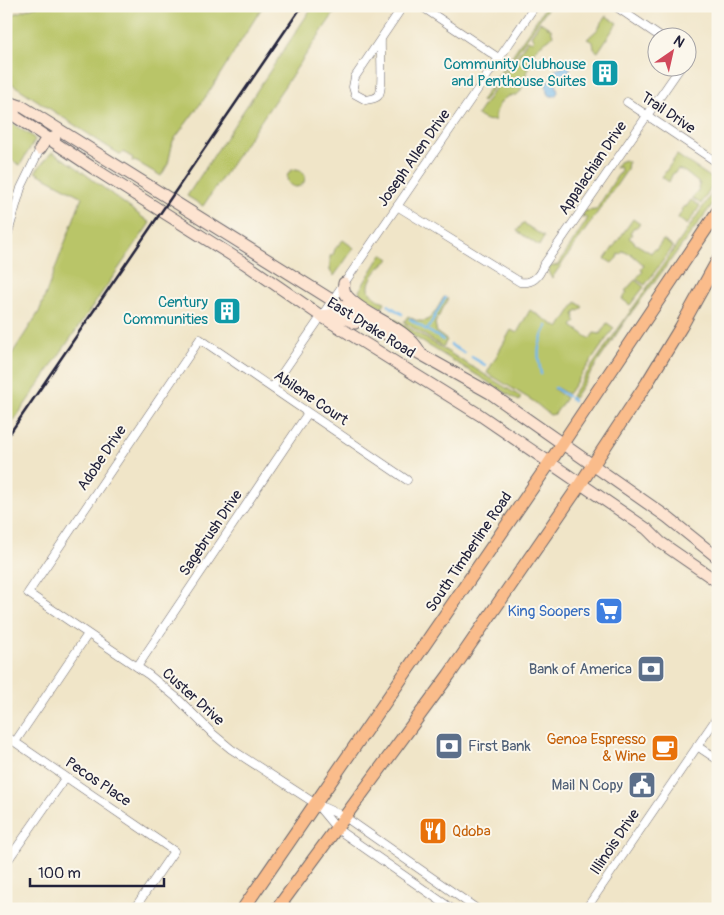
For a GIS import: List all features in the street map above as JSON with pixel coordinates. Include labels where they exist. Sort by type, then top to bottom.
[{"type":"main road","name":"East Drake Road","points":[[7,102],[16,117],[322,316],[459,401],[647,529],[660,542],[718,582]]},
{"type":"main road","name":"East Drake Road","points":[[7,102],[23,107],[422,356],[490,393],[667,517],[718,558]]},
{"type":"main road","points":[[40,149],[45,141],[54,137],[90,158],[97,160],[105,158]]},
{"type":"main road","name":"South Timberline Road","points":[[243,909],[550,462],[718,211]]},
{"type":"main road","points":[[211,243],[222,245],[243,254],[324,303],[332,300]]},
{"type":"main road","points":[[278,909],[449,675],[593,464],[647,383],[718,260]]},
{"type":"main road","points":[[344,282],[343,287],[354,303],[414,342],[422,356]]},
{"type":"main road","points":[[322,316],[337,314],[396,346],[422,356]]},
{"type":"street","points":[[381,39],[381,92],[378,96],[366,100],[355,94],[353,83],[358,72],[403,6]]},
{"type":"street","points":[[421,6],[500,59]]},
{"type":"street","name":"Joseph Allen Drive","points":[[332,300],[535,6]]},
{"type":"street","points":[[616,6],[648,28]]},
{"type":"street","name":"Appalachian Drive","points":[[397,206],[520,282],[527,282],[539,275],[543,266],[673,78]]},
{"type":"street","name":"Trail Drive","points":[[627,102],[718,163]]},
{"type":"street","points":[[6,240],[21,188],[40,149]]},
{"type":"street","points":[[272,388],[332,300]]},
{"type":"street","name":"Abilene Court","points":[[200,339],[407,480]]},
{"type":"street","name":"Adobe Drive","points":[[28,593],[200,339]]},
{"type":"street","name":"Sagebrush Drive","points":[[137,667],[308,414]]},
{"type":"street","name":"Custer Drive","points":[[28,593],[137,667],[177,698],[231,749],[316,804],[345,817],[477,909]]},
{"type":"street","points":[[14,742],[88,634]]},
{"type":"street","name":"Illinois Drive","points":[[586,909],[718,716]]},
{"type":"street","name":"Pecos Place","points":[[6,736],[174,850],[134,909]]},
{"type":"street","points":[[697,746],[718,760]]},
{"type":"street","points":[[6,864],[66,777]]},
{"type":"street","name":"Custer Drive","points":[[316,804],[337,829],[452,909]]},
{"type":"green space","points":[[36,6],[263,6],[207,95],[173,141],[168,164],[161,176],[132,161],[133,158],[123,152],[121,155],[6,80],[6,17]]},
{"type":"green space","points":[[313,6],[339,6],[203,206],[187,196]]},
{"type":"green space","points":[[546,6],[549,6],[483,102],[481,101]]},
{"type":"green space","points":[[606,16],[617,23],[598,52],[594,49],[593,42],[587,39],[597,30]]},
{"type":"green space","points":[[540,22],[551,29],[553,35],[535,50],[520,92],[503,100],[497,109],[495,120],[483,119],[477,115],[528,40],[532,42],[534,39],[531,36]]},
{"type":"green space","points":[[6,120],[32,136],[35,140],[20,165],[6,157]]},
{"type":"green space","points":[[52,152],[72,164],[150,223],[6,432],[6,363],[39,312],[82,197],[35,172]]},
{"type":"green space","points":[[677,155],[716,181],[701,204],[692,198],[699,190],[700,184],[685,172],[678,169],[673,173],[669,182],[662,177]]},
{"type":"green space","points":[[624,160],[628,162],[627,170],[552,278],[549,274],[549,267],[558,265],[587,220],[586,217],[581,218],[585,211],[596,210],[621,170],[620,167],[615,168],[619,162]]},
{"type":"green space","points":[[292,169],[300,169],[305,174],[303,185],[292,187],[287,182],[287,174]]},
{"type":"green space","points":[[718,184],[718,197],[628,317],[574,398],[571,396],[664,264]]},
{"type":"green space","points":[[691,200],[700,206],[687,225],[678,218],[681,210]]},
{"type":"green space","points":[[633,219],[640,224],[634,227],[630,233],[632,234],[629,238],[634,243],[651,253],[654,249],[656,250],[663,240],[673,247],[645,285],[636,279],[643,271],[641,270],[644,265],[630,253],[623,251],[620,255],[618,254],[612,263],[605,259]]},
{"type":"green space","points":[[523,223],[544,237],[539,246],[517,231]]},
{"type":"green space","points":[[343,240],[354,248],[334,276],[330,271],[330,256],[333,255],[335,249]]},
{"type":"green space","points":[[382,254],[390,259],[373,276],[369,288],[376,298],[385,302],[382,308],[361,295],[359,291]]},
{"type":"green space","points":[[635,280],[644,287],[630,305],[622,299],[627,292],[625,291]]},
{"type":"green space","points":[[352,290],[359,297],[521,397],[519,401],[369,309],[367,302],[365,305],[352,294]]},
{"type":"green space","points":[[444,297],[448,299],[435,323],[437,333],[447,340],[443,347],[404,322],[408,316],[421,321],[430,318]]},
{"type":"green space","points":[[576,302],[583,307],[579,311],[577,310],[574,315],[576,321],[572,326],[590,339],[594,333],[600,334],[607,323],[614,328],[568,394],[555,387],[554,389],[566,398],[555,414],[550,415],[533,401],[487,373],[511,330],[517,333],[530,310],[559,328]]},
{"type":"water","points":[[567,59],[571,60],[572,63],[568,73],[557,79],[558,92],[555,96],[551,96],[547,93],[546,83],[553,77],[556,69],[562,68],[564,61]]},
{"type":"waterway","points":[[443,340],[427,330],[445,298]]},
{"type":"waterway","points":[[388,305],[402,314]]},
{"type":"waterway","points":[[410,319],[428,331]]},
{"type":"waterway","points":[[541,374],[539,349],[541,338],[547,326]]},
{"type":"waterway","points":[[451,345],[464,353]]},
{"type":"waterway","points":[[472,357],[485,365]]},
{"type":"waterway","points":[[555,388],[567,396]]},
{"type":"railway","points":[[6,439],[302,6]]},
{"type":"place","name":"Community Clubhouse and Penthouse Suites","points":[[605,73]]},
{"type":"place","name":"Century Communities","points":[[227,311]]},
{"type":"place","name":"King Soopers","points":[[609,611]]},
{"type":"place","name":"Bank of America","points":[[651,669]]},
{"type":"place","name":"First Bank","points":[[449,746]]},
{"type":"place","name":"Genoa Espresso & Wine","points":[[665,748]]},
{"type":"place","name":"Mail N Copy","points":[[642,785]]},
{"type":"place","name":"Qdoba","points":[[433,831]]}]
